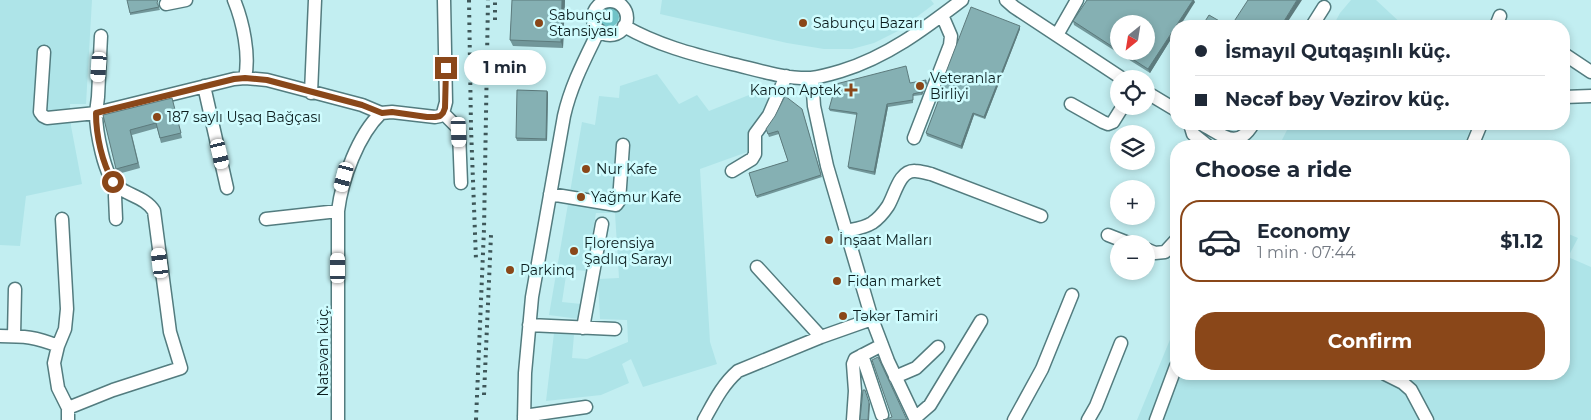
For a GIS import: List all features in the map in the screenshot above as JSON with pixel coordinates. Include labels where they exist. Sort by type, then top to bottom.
[{"type":"street","points":[[166,4],[186,0]]},
{"type":"street","points":[[234,0],[241,21],[246,55],[247,68],[245,78]]},
{"type":"street","points":[[312,93],[315,0]]},
{"type":"street","points":[[44,52],[40,112],[42,116],[47,118],[96,113],[204,86],[245,78],[267,80],[362,105],[382,113],[392,112],[427,117],[440,116],[443,113],[446,102],[444,0]]},
{"type":"street","points":[[624,26],[638,34],[673,48],[786,76],[812,78],[852,68],[874,58],[914,36],[962,0]]},
{"type":"street","points":[[1006,0],[1110,70]]},
{"type":"street","points":[[1057,35],[1076,0]]},
{"type":"street","points":[[610,1],[622,6],[626,16],[624,26],[621,30],[612,34],[603,33],[596,27],[593,18],[595,9],[601,2],[610,1]]},
{"type":"street","points":[[1316,20],[1324,7]]},
{"type":"street","points":[[914,138],[950,45],[951,36],[942,15]]},
{"type":"street","points":[[586,407],[524,418],[525,373],[532,297],[569,95],[599,30]]},
{"type":"street","points":[[62,219],[67,309],[65,329],[54,363],[58,388],[68,414],[113,390],[181,368],[170,332],[154,211],[143,200],[117,187],[110,177],[101,148],[96,113],[101,36]]},
{"type":"street","points":[[1570,58],[1591,72]]},
{"type":"street","points":[[732,171],[752,159],[755,154],[755,134],[769,115],[786,76]]},
{"type":"street","points":[[812,78],[818,128],[835,197],[872,319],[895,377],[916,419],[930,405],[981,321]]},
{"type":"street","points":[[204,86],[228,188]]},
{"type":"street","points":[[1570,97],[1591,96]]},
{"type":"street","points":[[1155,97],[1170,106]]},
{"type":"street","points":[[1071,104],[1108,124],[1113,122],[1117,115]]},
{"type":"street","name":"Natəvan küç.","points":[[338,420],[338,210],[344,177],[370,127],[382,113]]},
{"type":"street","points":[[443,113],[457,127],[459,132],[461,183]]},
{"type":"street","points":[[1192,130],[1193,134],[1200,140]]},
{"type":"street","points":[[1213,130],[1235,140]]},
{"type":"street","points":[[550,194],[616,205],[619,201],[623,145]]},
{"type":"street","points":[[846,231],[871,224],[879,217],[888,206],[901,179],[914,170],[931,174],[1041,216]]},
{"type":"street","points":[[116,219],[115,196],[117,187]]},
{"type":"street","points":[[266,219],[338,210]]},
{"type":"street","points":[[583,328],[602,224]]},
{"type":"street","points":[[1155,253],[1165,252],[1170,247]]},
{"type":"street","points":[[757,267],[821,337]]},
{"type":"street","points":[[14,336],[15,289]]},
{"type":"street","points":[[1014,420],[1042,368],[1072,295]]},
{"type":"street","points":[[704,420],[720,390],[728,379],[738,371],[821,337],[872,319]]},
{"type":"street","points":[[529,325],[615,329]]},
{"type":"street","points":[[0,336],[26,336],[41,339],[58,346]]},
{"type":"street","points":[[1088,420],[1096,406],[1121,343]]},
{"type":"street","points":[[852,420],[855,391],[852,368],[855,359],[882,345]]},
{"type":"street","points":[[895,377],[916,368],[938,347]]},
{"type":"street","points":[[862,355],[882,415]]},
{"type":"street","points":[[1156,420],[1171,380]]},
{"type":"street","points":[[1398,380],[1411,390],[1427,420]]},
{"type":"shaded area","points":[[0,0],[92,0],[86,104],[70,104],[71,126],[82,184],[26,196],[20,246],[0,245]]},
{"type":"shaded area","name":"Sabunçu Bazarı","points":[[662,0],[931,0],[934,4],[898,31],[874,43],[852,49],[824,49],[787,43],[660,14]]},
{"type":"shaded area","points":[[1351,0],[1376,0],[1398,20],[1336,20]]},
{"type":"shaded area","points":[[609,7],[616,10],[619,17],[616,24],[609,27],[602,24],[599,17],[602,10]]},
{"type":"shaded area","points":[[657,74],[679,104],[697,95],[709,111],[759,91],[771,104],[748,137],[750,151],[700,169],[710,342],[717,364],[643,387],[631,359],[622,364],[629,383],[601,395],[546,401],[554,333],[574,335],[572,358],[587,359],[628,342],[627,320],[600,319],[598,279],[619,278],[615,213],[596,213],[586,271],[567,269],[562,302],[581,304],[579,319],[549,315],[582,122],[595,125],[599,96],[619,98],[620,86]]},
{"type":"shaded area","points":[[1287,130],[1470,130],[1466,140],[1282,140]]},
{"type":"shaded area","points":[[1570,235],[1578,238],[1570,253]]},
{"type":"shaded area","points":[[1570,258],[1591,267],[1591,420],[1137,420],[1170,340],[1170,380],[1570,380]]},
{"type":"building","points":[[127,0],[158,0],[159,7],[130,13]]},
{"type":"building","name":"Sabunçu Stansiyası","points":[[512,0],[562,0],[561,42],[510,40]]},
{"type":"building","points":[[1087,0],[1193,0],[1180,20],[1170,20],[1170,35],[1155,58],[1155,15],[1110,15],[1110,45],[1073,21]]},
{"type":"building","points":[[1248,0],[1297,0],[1285,20],[1235,20]]},
{"type":"building","points":[[971,7],[1020,26],[984,117],[973,113],[961,146],[926,133],[939,99],[936,98]]},
{"type":"building","points":[[1209,15],[1218,20],[1206,20]]},
{"type":"building","points":[[1134,60],[1154,60],[1148,69]]},
{"type":"building","points":[[906,66],[910,83],[926,80],[921,92],[913,94],[913,100],[887,104],[874,172],[848,167],[857,113],[829,109],[836,84]]},
{"type":"building","points":[[517,90],[547,91],[546,139],[516,138]]},
{"type":"building","points":[[785,96],[802,109],[821,175],[756,196],[749,173],[788,161],[778,131],[768,134],[766,129]]},
{"type":"building","points":[[172,98],[181,133],[160,138],[156,123],[130,130],[138,163],[116,169],[103,115]]},
{"type":"building","points":[[878,357],[907,420],[883,420],[892,417],[872,360]]},
{"type":"building","points":[[863,390],[865,390],[869,402],[868,420],[859,420]]},
{"type":"railway","points":[[469,0],[476,260]]},
{"type":"railway","points":[[476,420],[484,229],[488,0]]},
{"type":"railway","points":[[495,0],[495,20]]},
{"type":"railway","points":[[484,395],[491,235]]},
{"type":"place","name":"Sabunçu Stansiyası","points":[[539,23]]},
{"type":"place","name":"Sabunçu Bazarı","points":[[803,23]]},
{"type":"place","name":"Veteranlar Birliyi","points":[[920,86]]},
{"type":"place","name":"Kanon Aptek","points":[[851,90]]},
{"type":"place","name":"187 saylı Uşaq Bağçası","points":[[157,117]]},
{"type":"place","name":"Nur Kafe","points":[[586,169]]},
{"type":"place","name":"Yağmur Kafe","points":[[581,197]]},
{"type":"place","name":"İnşaat Malları","points":[[829,240]]},
{"type":"place","name":"Florensiya Şadlıq Sarayı","points":[[574,251]]},
{"type":"place","name":"Parkinq","points":[[510,270]]},
{"type":"place","name":"Fidan market","points":[[837,281]]},
{"type":"place","name":"Təkər Tamiri","points":[[843,316]]},
{"type":"route","points":[[113,182],[101,148],[96,113],[234,79],[245,78],[267,80],[362,105],[382,113],[387,111],[435,117],[440,116],[445,108],[446,68]]}]
